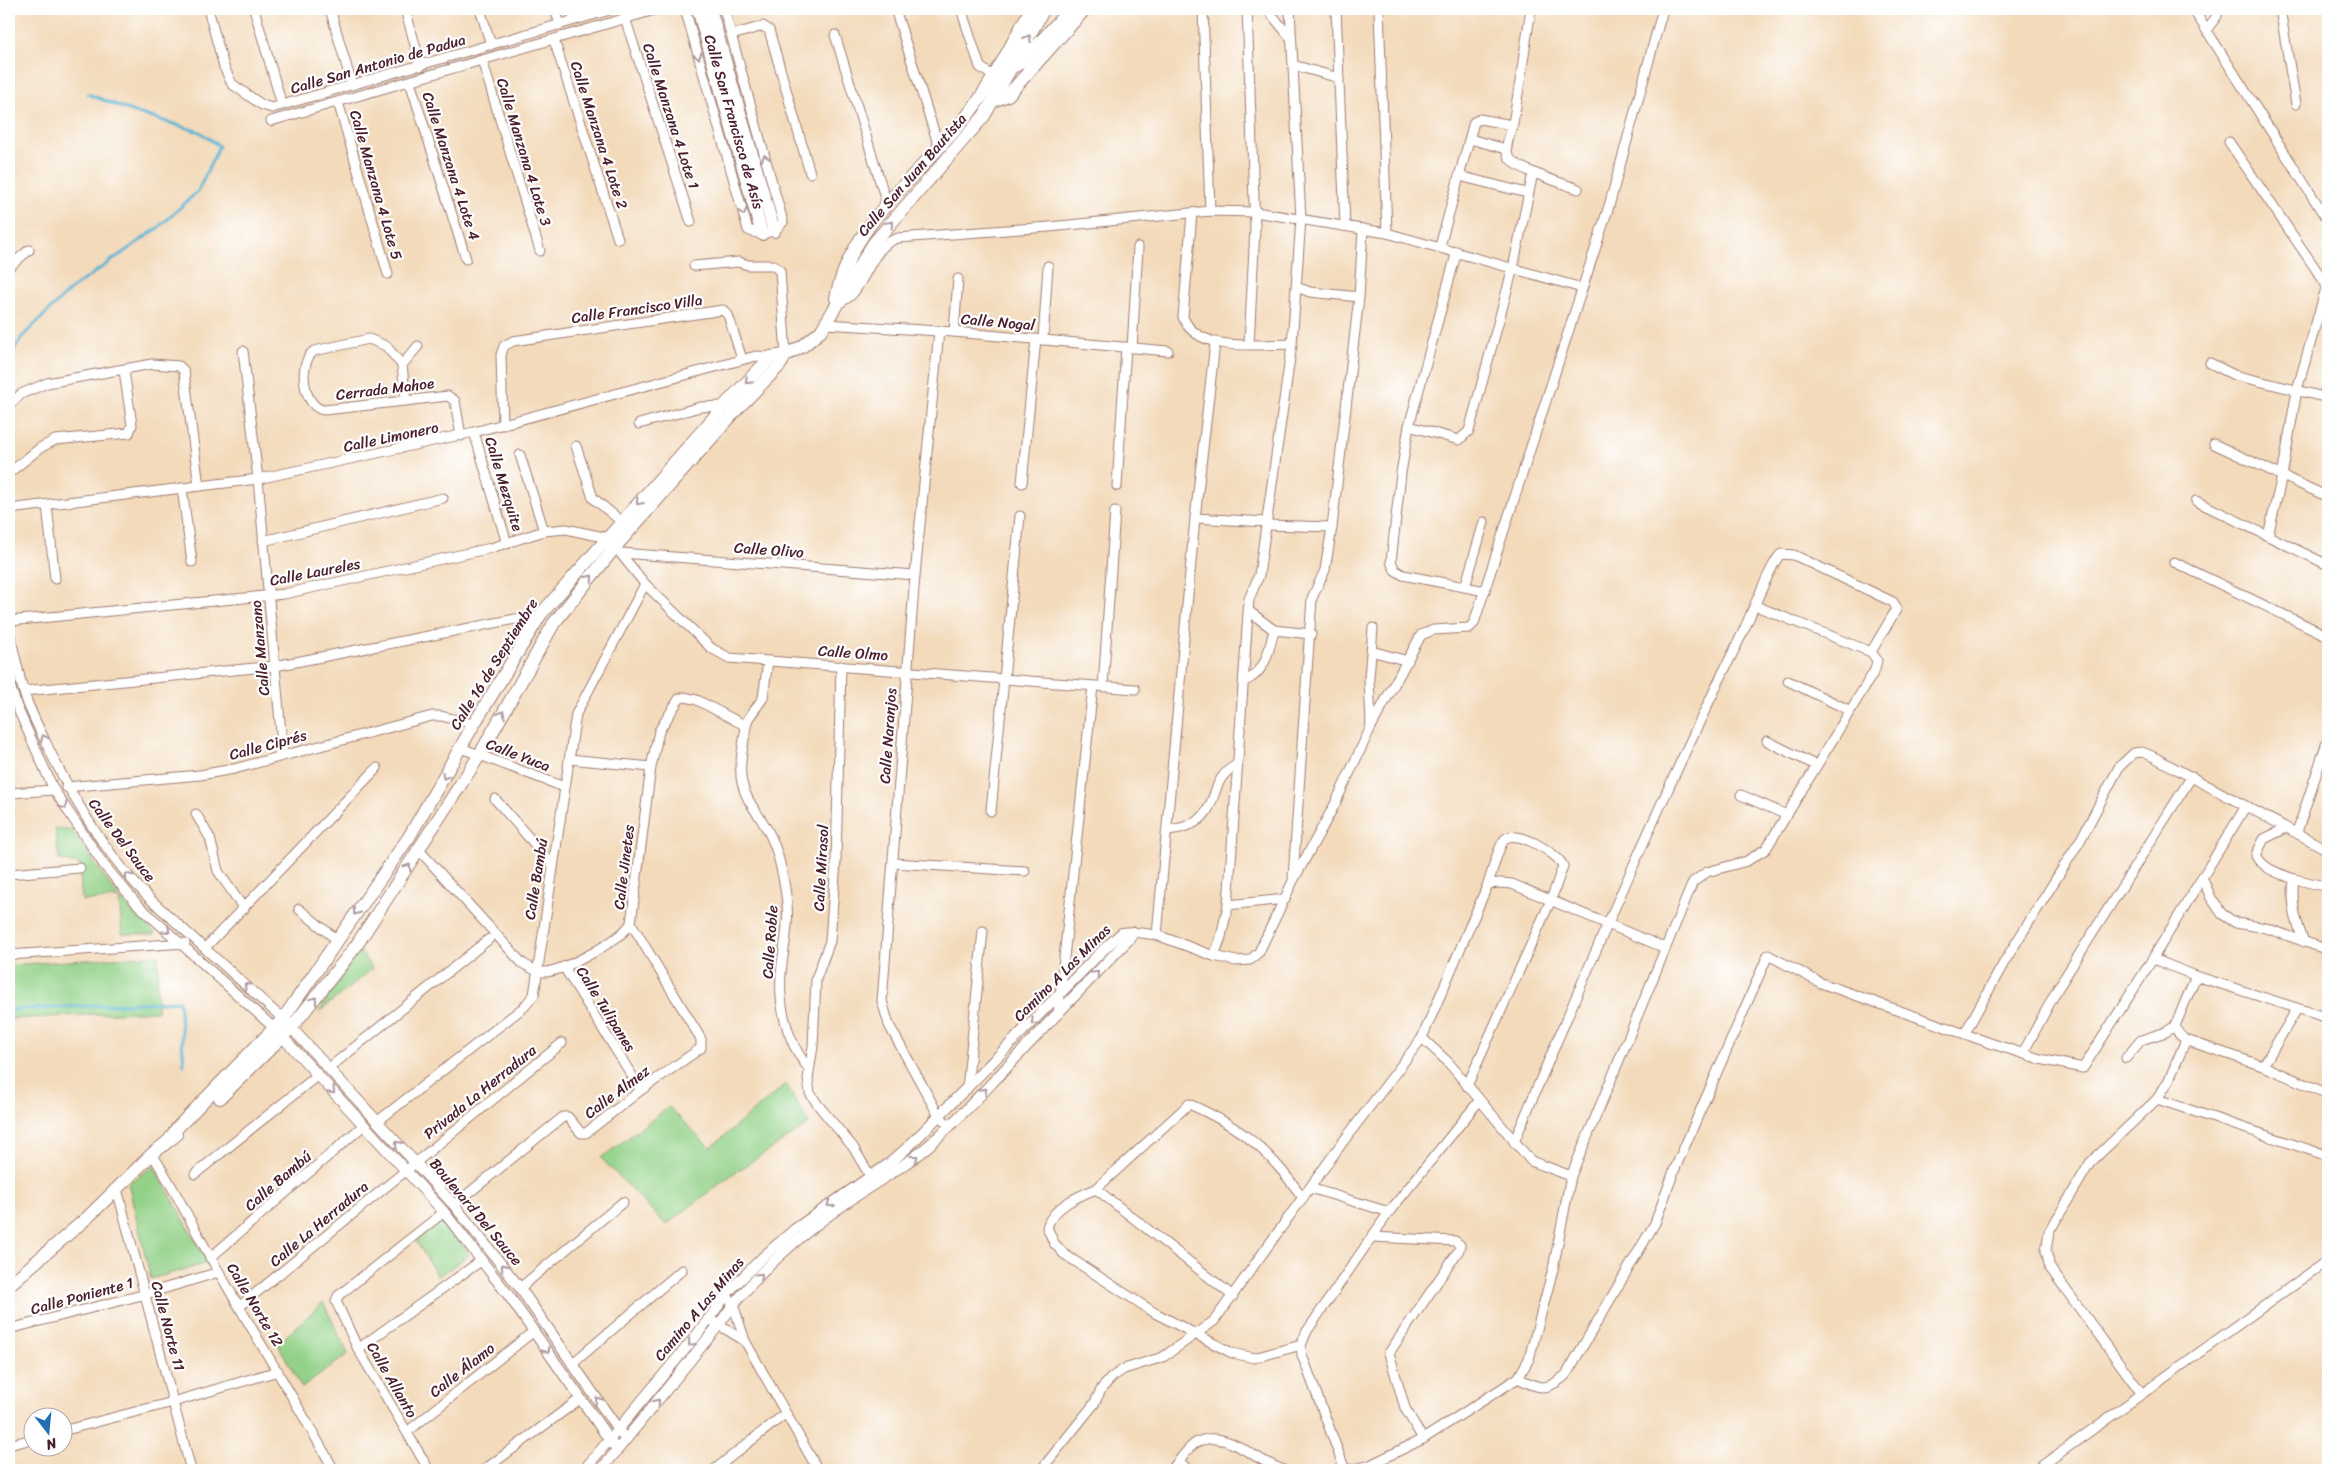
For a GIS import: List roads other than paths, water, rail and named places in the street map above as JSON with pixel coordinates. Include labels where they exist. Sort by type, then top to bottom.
[{"type":"main road","name":"Calle San Francisco de Asís","points":[[698,9],[768,232]]},
{"type":"main road","name":"Calle San Francisco de Asís","points":[[710,9],[768,232]]},
{"type":"main road","name":"Calle San Juan Bautista","points":[[834,308],[840,276],[854,248],[887,204],[980,98],[1032,9]]},
{"type":"main road","name":"Calle San Juan Bautista","points":[[834,308],[873,244],[975,128],[993,101],[1044,9]]},
{"type":"main road","points":[[1010,70],[1022,62],[1070,9]]},
{"type":"main road","points":[[993,101],[1008,95],[1085,9]]},
{"type":"main road","name":"Calle 16 de Septiembre","points":[[283,1028],[337,940],[409,837],[540,614],[615,546],[622,522],[724,406],[771,357],[786,355],[809,342],[826,324],[834,308]]},
{"type":"main road","name":"Calle 16 de Septiembre","points":[[283,1028],[356,946],[479,756],[554,623],[615,546],[738,408],[780,365],[786,355]]},
{"type":"main road","points":[[9,1285],[88,1217],[152,1154],[185,1129],[283,1028]]},
{"type":"street","name":"Calle San Antonio de Padua","points":[[208,9],[224,66],[232,84],[268,108],[282,106],[613,9]]},
{"type":"street","points":[[254,9],[282,106]]},
{"type":"street","points":[[330,9],[352,85]]},
{"type":"street","points":[[405,9],[421,66]]},
{"type":"street","points":[[480,9],[491,45]]},
{"type":"street","points":[[555,9],[560,25]]},
{"type":"street","name":"Calle San Antonio de Padua","points":[[271,122],[658,9]]},
{"type":"street","name":"Calle San Francisco de Asís","points":[[684,9],[748,230],[768,232],[783,222],[724,9]]},
{"type":"street","points":[[895,9],[939,147]]},
{"type":"street","points":[[961,9],[980,67],[986,72],[996,73],[1010,70]]},
{"type":"street","points":[[1203,9],[1210,211]]},
{"type":"street","points":[[1247,9],[1255,212],[1249,344]]},
{"type":"street","points":[[1267,9],[1290,38]]},
{"type":"street","points":[[1214,956],[1221,937],[1228,905],[1236,765],[1245,681],[1250,593],[1259,575],[1292,344],[1301,218],[1290,38],[1290,9]]},
{"type":"street","points":[[1336,9],[1345,226]]},
{"type":"street","points":[[1379,9],[1387,233]]},
{"type":"street","points":[[1532,9],[1512,125],[1506,149],[1509,158],[1513,162],[1533,173],[1578,189]]},
{"type":"street","points":[[1133,932],[1157,935],[1214,956],[1236,961],[1250,960],[1259,952],[1293,881],[1334,806],[1371,727],[1421,635],[1426,631],[1469,628],[1474,624],[1608,206],[1663,9]]},
{"type":"street","points":[[2193,9],[2328,221]]},
{"type":"street","points":[[2207,29],[2217,16],[2218,9]]},
{"type":"street","points":[[2280,9],[2296,104]]},
{"type":"street","name":"Calle Manzana 4 Lote 1","points":[[625,18],[691,222]]},
{"type":"street","points":[[732,36],[759,27],[766,27],[769,30],[810,173]]},
{"type":"street","points":[[835,36],[887,204]]},
{"type":"street","name":"Calle Manzana 4 Lote 2","points":[[554,40],[618,239]]},
{"type":"street","name":"Calle Manzana 4 Lote 3","points":[[482,60],[540,251]]},
{"type":"street","points":[[1293,65],[1339,78]]},
{"type":"street","name":"Calle Manzana 4 Lote 4","points":[[410,82],[466,259]]},
{"type":"street","points":[[980,98],[993,101]]},
{"type":"street","name":"Calle Manzana 4 Lote 5","points":[[338,102],[388,274]]},
{"type":"street","points":[[1440,246],[1476,120],[1512,125]]},
{"type":"street","points":[[1470,139],[1506,149]]},
{"type":"street","points":[[2229,142],[2328,286],[2297,390],[2282,476],[2268,536]]},
{"type":"street","points":[[1409,426],[1459,440],[1469,431],[1513,268],[1527,194],[1533,173]]},
{"type":"street","points":[[1459,176],[1527,194]]},
{"type":"street","points":[[834,308],[852,295],[881,247],[888,241],[898,238],[1049,227],[1210,211],[1255,212],[1387,233],[1440,246],[1582,288]]},
{"type":"street","points":[[1192,212],[1183,317],[1191,331],[1204,340],[1215,343],[1292,344]]},
{"type":"street","points":[[1293,881],[1312,598],[1325,570],[1332,527],[1359,297],[1363,230]]},
{"type":"street","points":[[1117,486],[1138,248]]},
{"type":"street","points":[[9,267],[28,250]]},
{"type":"street","points":[[1457,251],[1409,426],[1394,522],[1391,562],[1392,566],[1403,576],[1485,591]]},
{"type":"street","points":[[694,266],[739,262],[748,265],[773,265],[780,271],[786,355]]},
{"type":"street","points":[[1022,483],[1048,266]]},
{"type":"street","points":[[954,332],[958,279]]},
{"type":"street","points":[[1296,286],[1322,294],[1359,297]]},
{"type":"street","name":"Calle Francisco Villa","points":[[503,425],[500,355],[504,346],[513,341],[723,310],[728,315],[742,359]]},
{"type":"street","name":"Calle Nogal","points":[[826,324],[954,332],[1168,351]]},
{"type":"street","name":"Calle Naranjos","points":[[939,331],[914,575],[883,1009],[889,1025],[939,1116],[949,1126]]},
{"type":"street","name":"Cerrada Mahoe","points":[[402,365],[386,346],[369,339],[314,351],[306,362],[304,372],[313,407],[325,410],[448,396],[454,401],[461,436]]},
{"type":"street","points":[[1157,935],[1196,518],[1215,343]]},
{"type":"street","points":[[406,401],[402,365],[418,346]]},
{"type":"street","name":"Calle Manzano","points":[[243,351],[258,479],[283,755]]},
{"type":"street","name":"Calle Limonero","points":[[9,509],[258,479],[461,436],[742,359],[756,356],[771,357]]},
{"type":"street","points":[[2210,362],[2226,372],[2328,398]]},
{"type":"street","points":[[9,404],[21,394],[47,384],[124,371],[152,364],[175,364],[182,368],[200,486]]},
{"type":"street","points":[[9,473],[40,448],[55,440],[129,433],[132,425],[124,371]]},
{"type":"street","points":[[639,424],[700,407],[724,406]]},
{"type":"street","name":"Calle Mezquite","points":[[474,432],[507,544]]},
{"type":"street","points":[[2214,444],[2328,497]]},
{"type":"street","points":[[576,446],[593,498],[622,522]]},
{"type":"street","points":[[520,455],[544,531]]},
{"type":"street","points":[[182,488],[192,562]]},
{"type":"street","points":[[263,541],[443,498]]},
{"type":"street","points":[[2196,501],[2328,565]]},
{"type":"street","points":[[47,505],[55,579]]},
{"type":"street","points":[[1058,1014],[1062,994],[1098,687],[1115,511]]},
{"type":"street","points":[[991,812],[1020,516]]},
{"type":"street","points":[[1196,518],[1332,527]]},
{"type":"street","points":[[1465,587],[1484,522]]},
{"type":"street","name":"Calle Laureles","points":[[9,621],[269,595],[320,587],[507,544],[544,531],[566,529],[615,546]]},
{"type":"street","name":"Calle Olivo","points":[[615,546],[914,575]]},
{"type":"street","name":"Calle Olmo","points":[[615,546],[628,566],[645,584],[717,653],[729,658],[907,670],[1135,689]]},
{"type":"street","points":[[1514,1142],[1677,766],[1756,606],[1774,560],[1781,554],[1794,555],[1895,604],[1894,614],[1871,652]]},
{"type":"street","points":[[2174,562],[2328,636]]},
{"type":"street","name":"Calle Bambú","points":[[378,1121],[524,1007],[534,995],[552,864],[576,714],[645,584]]},
{"type":"street","points":[[1479,1101],[1389,1212],[1307,1331],[1301,1345],[1302,1355],[1347,1470],[1368,1466],[1423,1439],[1518,1378],[1529,1359],[1553,1269],[1571,1176],[1665,948],[1696,879],[1707,872],[1747,861],[1761,854],[1770,843],[1877,666],[1875,656],[1871,652],[1756,606]]},
{"type":"street","points":[[1250,612],[1274,630],[1311,634]]},
{"type":"street","points":[[24,692],[275,666],[540,614]]},
{"type":"street","points":[[1371,727],[1369,678],[1373,628]]},
{"type":"street","points":[[1245,681],[1259,671],[1266,661],[1274,630]]},
{"type":"street","name":"Calle Del Sauce","points":[[9,631],[24,692],[66,787],[105,846],[134,883],[205,948],[283,1028]]},
{"type":"street","points":[[1371,651],[1408,661]]},
{"type":"street","name":"Calle Roble","points":[[768,661],[763,698],[748,719],[746,726],[741,773],[746,795],[775,845],[786,896],[787,938],[780,981],[782,1008],[793,1046],[808,1068],[810,1093],[852,1147],[872,1180]]},
{"type":"street","name":"Calle Mirasol","points":[[808,1068],[813,1046],[816,979],[830,941],[836,861],[841,666]]},
{"type":"street","points":[[1788,681],[1850,710]]},
{"type":"street","name":"Calle Del Sauce","points":[[9,687],[54,790],[87,841],[120,885],[137,904],[182,944],[283,1028]]},
{"type":"street","name":"Calle Jinetes","points":[[703,1042],[631,923],[651,767],[659,731],[678,699],[685,697],[697,700],[746,726]]},
{"type":"street","name":"Calle Ciprés","points":[[66,787],[217,772],[432,716],[441,716],[474,724]]},
{"type":"street","points":[[2297,832],[2328,740]]},
{"type":"street","points":[[1767,741],[1815,766]]},
{"type":"street","name":"Calle Yuca","points":[[461,748],[564,787]]},
{"type":"street","points":[[1965,1034],[2006,959],[2081,839],[2119,768],[2134,753],[2142,752],[2192,776],[2328,850]]},
{"type":"street","points":[[569,759],[651,767]]},
{"type":"street","points":[[1167,830],[1190,826],[1206,813],[1223,776],[1236,765]]},
{"type":"street","points":[[205,948],[377,768]]},
{"type":"street","points":[[2023,1053],[2058,988],[2192,776]]},
{"type":"street","points":[[9,793],[54,790]]},
{"type":"street","points":[[1741,795],[1787,815]]},
{"type":"street","points":[[495,799],[552,864]]},
{"type":"street","points":[[1518,1378],[1542,1388],[1550,1387],[1566,1375],[1655,1222],[1674,1171],[1768,955],[1821,983],[2040,1059],[2083,1068],[2153,959],[2246,806]]},
{"type":"street","points":[[196,814],[210,838],[218,872],[244,909]]},
{"type":"street","points":[[2286,828],[2264,839],[2256,855],[2260,862],[2271,870],[2294,879],[2328,887]]},
{"type":"street","points":[[1041,1470],[1094,1404],[1102,1388],[1112,1377],[1124,1369],[1163,1357],[1214,1320],[1422,1038],[1488,884],[1505,838],[1521,838],[1533,842],[1562,862],[1563,869],[1551,900],[1467,1086]]},
{"type":"street","points":[[419,850],[522,963],[537,971],[564,968],[622,934],[631,923]]},
{"type":"street","points":[[893,863],[1026,870]]},
{"type":"street","points":[[9,874],[80,868]]},
{"type":"street","points":[[2202,877],[2211,898],[2222,914],[2236,923],[2266,928],[2328,950]]},
{"type":"street","points":[[2294,879],[2292,906],[2294,918],[2304,942]]},
{"type":"street","points":[[1488,884],[1501,882],[1512,884],[1665,948]]},
{"type":"street","points":[[1228,905],[1284,899]]},
{"type":"street","points":[[299,909],[337,940]]},
{"type":"street","points":[[967,1089],[983,931]]},
{"type":"street","name":"Camino A Las Minas","points":[[872,1180],[912,1160],[949,1126],[1058,1014],[1133,932]]},
{"type":"street","name":"Camino A Las Minas","points":[[610,1440],[709,1320],[792,1245],[900,1155],[1062,994],[1103,950],[1122,933],[1133,932]]},
{"type":"street","points":[[329,1068],[489,939]]},
{"type":"street","points":[[9,955],[182,944],[195,940]]},
{"type":"street","points":[[1103,950],[1109,960]]},
{"type":"street","points":[[2153,959],[2196,976],[2328,1018]]},
{"type":"street","name":"Calle Tulipanes","points":[[564,968],[641,1090]]},
{"type":"street","points":[[2126,1058],[2141,1040],[2166,1032],[2174,1026],[2196,976]]},
{"type":"street","points":[[2264,1066],[2297,1009]]},
{"type":"street","points":[[2174,1026],[2178,1034],[2186,1040],[2264,1066],[2328,1094]]},
{"type":"street","name":"Boulevard Del Sauce","points":[[283,1028],[329,1068],[454,1205],[520,1288],[626,1439]]},
{"type":"street","name":"Boulevard Del Sauce","points":[[283,1028],[318,1075],[444,1212],[534,1331],[580,1399],[618,1450]]},
{"type":"street","points":[[1422,1038],[1448,1062],[1531,1162],[1571,1176]]},
{"type":"street","points":[[2142,1394],[2050,1268],[2046,1251],[2049,1232],[2090,1163],[2157,1099],[2168,1082],[2186,1040]]},
{"type":"street","name":"Calle Almez","points":[[454,1205],[564,1116],[585,1134],[641,1090],[701,1048],[703,1042]]},
{"type":"street","name":"Privada La Herradura","points":[[415,1162],[562,1043]]},
{"type":"street","points":[[195,1174],[318,1075]]},
{"type":"street","points":[[2157,1099],[2328,1156]]},
{"type":"street","points":[[1301,1345],[1248,1358],[1232,1354],[1147,1308],[1064,1254],[1054,1243],[1047,1227],[1054,1215],[1072,1201],[1096,1189],[1189,1104],[1225,1122],[1266,1151],[1281,1167],[1303,1198]]},
{"type":"street","name":"Calle Bambú","points":[[210,1258],[364,1125]]},
{"type":"street","name":"Calle Norte 12","points":[[152,1154],[171,1183],[210,1258],[240,1306],[334,1470]]},
{"type":"street","name":"Calle La Herradura","points":[[240,1306],[415,1162]]},
{"type":"street","points":[[1310,1188],[1389,1212]]},
{"type":"street","name":"Calle Norte 11","points":[[117,1189],[191,1470]]},
{"type":"street","points":[[1096,1189],[1232,1296]]},
{"type":"street","points":[[520,1288],[623,1202]]},
{"type":"street","name":"Calle Allanto","points":[[429,1470],[358,1349],[336,1301],[338,1296],[444,1212]]},
{"type":"street","points":[[1372,1237],[1455,1241],[1460,1245],[1459,1250],[1389,1353],[1405,1408],[1423,1439]]},
{"type":"street","points":[[358,1349],[482,1260]]},
{"type":"street","points":[[2036,1470],[2328,1260]]},
{"type":"street","points":[[572,1364],[682,1270]]},
{"type":"street","name":"Calle Poniente 1","points":[[9,1329],[146,1294],[219,1272]]},
{"type":"street","points":[[730,1300],[745,1341],[816,1469]]},
{"type":"street","name":"Camino A Las Minas","points":[[626,1439],[718,1326],[730,1300]]},
{"type":"street","points":[[709,1320],[745,1341]]},
{"type":"street","name":"Calle Álamo","points":[[406,1432],[534,1331]]},
{"type":"street","points":[[72,1428],[174,1402],[278,1371]]},
{"type":"street","points":[[484,1470],[580,1399]]},
{"type":"street","points":[[714,1470],[785,1414]]},
{"type":"street","points":[[601,1470],[626,1439]]},
{"type":"street","points":[[1171,1470],[1194,1445],[1201,1441],[1216,1439],[1230,1443],[1284,1470]]},
{"type":"street","points":[[584,1470],[610,1440]]},
{"type":"street","points":[[9,1445],[22,1442]]},
{"type":"street","points":[[1180,1462],[1188,1470]]},
{"type":"waterway","points":[[9,358],[23,336],[71,289],[158,228],[198,191],[219,146],[200,132],[134,112],[88,94]]},
{"type":"waterway","points":[[9,1010],[179,1001],[184,1065]]}]
